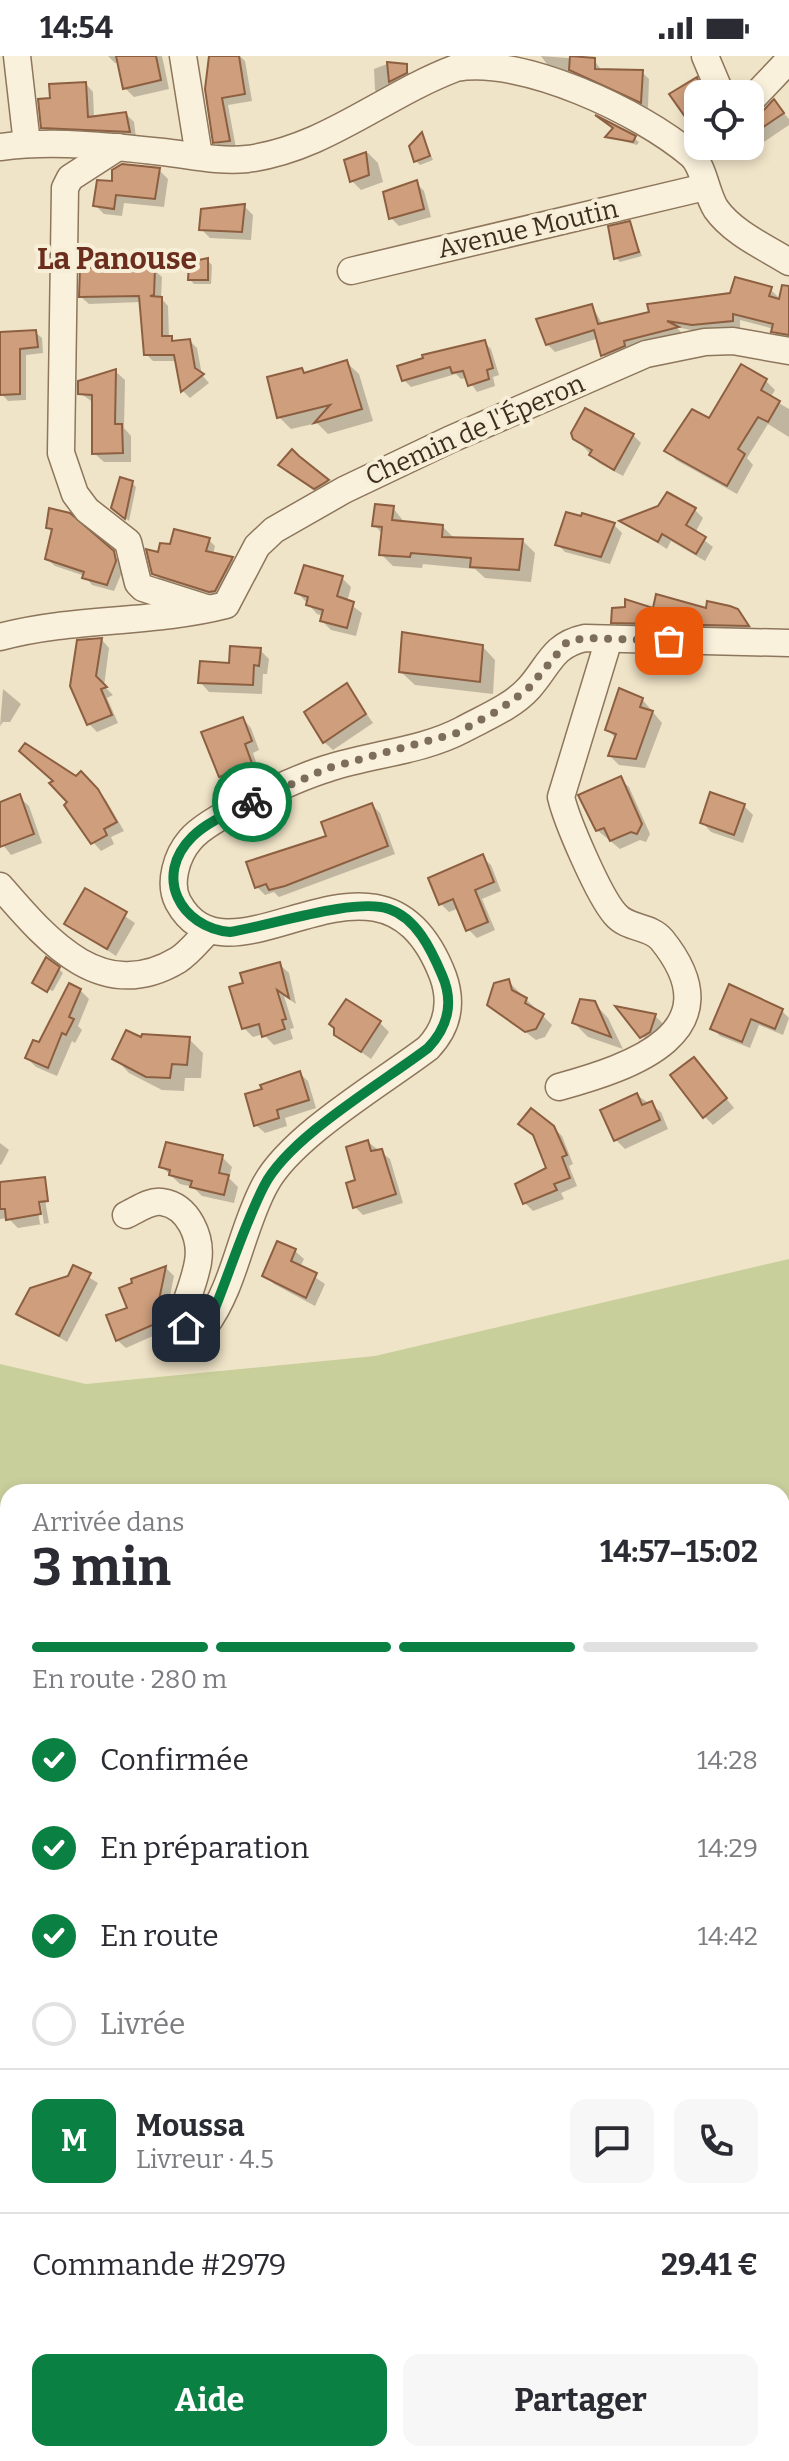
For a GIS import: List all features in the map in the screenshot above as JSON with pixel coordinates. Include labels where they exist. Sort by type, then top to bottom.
[{"type":"street","points":[[17,56],[27,144]]},
{"type":"street","points":[[183,56],[199,156]]},
{"type":"street","points":[[705,56],[715,80]]},
{"type":"street","points":[[764,86],[789,60]]},
{"type":"street","points":[[0,147],[27,144],[118,147],[247,159],[290,149],[328,135],[376,106],[454,69],[475,62],[500,61],[538,71],[609,101],[684,143]]},
{"type":"street","points":[[118,147],[70,178],[65,188],[61,453],[75,494],[87,510],[128,542],[138,583],[143,588],[210,609]]},
{"type":"street","points":[[701,160],[705,187],[717,210],[737,230],[789,262]]},
{"type":"street","name":"Avenue Moutin","points":[[351,271],[705,187]]},
{"type":"street","name":"Chemin de l'Éperon","points":[[210,609],[226,605],[232,598],[257,546],[274,530],[344,490],[449,440],[646,354],[705,342],[733,341],[789,351]]},
{"type":"street","points":[[0,637],[29,629],[210,609]]},
{"type":"street","points":[[126,1215],[151,1203],[162,1202],[179,1209],[191,1223],[198,1241],[199,1261],[181,1317],[186,1328],[205,1326],[264,1186],[280,1163],[305,1139],[428,1048],[442,1033],[447,1015],[443,977],[425,940],[409,921],[389,909],[355,906],[230,932],[209,930],[177,901],[174,887],[180,855],[191,838],[209,824],[328,768],[457,733],[499,710],[528,689],[567,642],[585,638],[789,643]]},
{"type":"street","points":[[559,1087],[607,1074],[660,1048],[682,1026],[688,1008],[680,968],[659,936],[626,925],[610,909],[561,797],[609,639]]},
{"type":"street","points":[[0,886],[41,933],[65,952],[101,971],[125,977],[143,975],[180,959],[209,930]]},
{"type":"green space","points":[[789,1259],[789,1484],[0,1484],[0,1364],[86,1384],[375,1356]]},
{"type":"building","points":[[116,56],[156,56],[161,80],[123,89]]},
{"type":"building","points":[[209,56],[239,56],[245,94],[222,98],[230,141],[213,143],[205,89]]},
{"type":"building","points":[[570,56],[595,58],[595,69],[643,70],[641,103],[569,70]]},
{"type":"building","points":[[387,62],[407,64],[407,73],[389,82]]},
{"type":"building","points":[[86,82],[88,117],[126,112],[130,132],[41,128],[38,99],[50,98],[49,84]]},
{"type":"building","points":[[684,85],[684,115],[669,94]]},
{"type":"building","points":[[774,99],[784,113],[764,127],[764,110]]},
{"type":"building","points":[[595,115],[636,136],[633,142],[605,137],[613,128]]},
{"type":"building","points":[[422,132],[430,156],[414,162],[409,146]]},
{"type":"building","points":[[366,152],[369,175],[350,182],[344,160]]},
{"type":"building","points":[[122,164],[160,168],[155,199],[116,195],[114,209],[93,206],[97,180],[112,181],[112,170]]},
{"type":"building","points":[[417,180],[424,209],[389,219],[383,192]]},
{"type":"building","points":[[245,204],[242,232],[199,230],[201,209]]},
{"type":"building","points":[[630,221],[639,252],[614,259],[608,226]]},
{"type":"building","points":[[208,258],[208,280],[188,280],[189,262]]},
{"type":"building","points":[[80,268],[155,268],[154,295],[150,296],[162,297],[162,336],[172,336],[172,341],[190,339],[195,368],[204,374],[181,392],[174,355],[144,355],[139,296],[79,297]]},
{"type":"building","points":[[735,277],[772,287],[769,296],[779,299],[782,285],[789,286],[789,335],[771,332],[773,324],[733,314],[733,321],[692,325],[667,321],[679,327],[624,341],[625,346],[601,356],[594,330],[546,345],[536,319],[592,304],[598,324],[649,312],[647,304],[730,293]]},
{"type":"building","points":[[36,330],[38,347],[20,349],[20,394],[0,395],[0,332]]},
{"type":"building","points":[[485,340],[493,368],[487,370],[489,379],[468,386],[463,371],[452,373],[450,367],[402,381],[397,366],[423,358],[422,355]]},
{"type":"building","points":[[347,360],[362,409],[314,423],[330,405],[277,418],[267,377],[302,368],[304,373]]},
{"type":"building","points":[[741,364],[767,379],[761,390],[780,401],[768,422],[758,417],[738,449],[745,454],[727,486],[664,451],[692,409],[709,418]]},
{"type":"building","points":[[116,369],[115,424],[122,424],[123,453],[92,454],[92,395],[78,394],[78,381]]},
{"type":"building","points":[[585,408],[634,434],[614,470],[589,455],[592,450],[573,439],[571,433]]},
{"type":"building","points":[[292,449],[329,480],[314,489],[278,465]]},
{"type":"building","points":[[120,477],[133,481],[125,519],[111,508]]},
{"type":"building","points":[[667,492],[696,508],[686,525],[706,537],[696,554],[662,534],[658,542],[619,521],[658,506]]},
{"type":"building","points":[[375,504],[394,506],[392,520],[443,525],[442,537],[523,539],[519,570],[470,567],[471,558],[411,553],[410,557],[379,555],[382,527],[372,526]]},
{"type":"building","points":[[49,508],[70,513],[114,551],[116,561],[107,585],[82,578],[84,572],[45,559],[52,529],[46,528]]},
{"type":"building","points":[[566,512],[581,516],[582,513],[615,523],[601,557],[555,545]]},
{"type":"building","points":[[174,529],[210,538],[206,551],[233,557],[215,591],[209,592],[152,574],[146,549],[158,552],[160,543],[170,544]]},
{"type":"building","points":[[304,565],[343,576],[337,596],[354,602],[347,628],[320,621],[323,610],[306,605],[308,597],[295,593]]},
{"type":"building","points":[[656,594],[706,608],[707,601],[730,606],[738,609],[749,626],[611,623],[612,608],[625,607],[625,599],[653,608]]},
{"type":"building","points":[[402,632],[483,645],[480,682],[399,672]]},
{"type":"building","points":[[102,638],[96,676],[107,687],[101,689],[112,715],[87,725],[70,686],[77,640]]},
{"type":"building","points":[[230,646],[261,648],[259,666],[254,665],[253,685],[198,683],[200,661],[229,663]]},
{"type":"building","points":[[347,683],[366,714],[323,743],[304,712]]},
{"type":"building","points":[[619,688],[643,698],[640,707],[653,711],[636,759],[608,756],[616,734],[605,730]]},
{"type":"building","points":[[243,717],[252,741],[245,744],[253,766],[219,777],[201,732]]},
{"type":"building","points":[[25,743],[76,776],[81,771],[98,789],[117,822],[104,829],[107,835],[91,844],[64,805],[67,802],[49,783],[53,781],[19,751]]},
{"type":"building","points":[[621,776],[642,824],[637,834],[631,832],[610,841],[604,828],[596,831],[578,795]]},
{"type":"building","points":[[710,792],[745,804],[734,835],[700,823]]},
{"type":"building","points":[[20,794],[34,834],[0,847],[0,802]]},
{"type":"building","points":[[372,803],[388,846],[285,886],[269,890],[266,884],[255,888],[246,862],[326,836],[321,822]]},
{"type":"building","points":[[483,854],[494,882],[475,890],[488,922],[466,931],[453,899],[439,905],[428,878]]},
{"type":"building","points":[[85,888],[127,912],[107,949],[64,924]]},
{"type":"building","points":[[46,957],[60,967],[47,992],[32,983]]},
{"type":"building","points":[[280,962],[289,998],[277,990],[286,1019],[282,1020],[285,1029],[262,1037],[259,1024],[242,1029],[229,987],[243,983],[240,973]]},
{"type":"building","points":[[509,979],[512,990],[527,998],[525,1003],[544,1014],[536,1029],[525,1032],[487,1005],[494,983]]},
{"type":"building","points":[[69,983],[81,989],[69,1017],[74,1019],[66,1035],[62,1033],[48,1068],[25,1058],[33,1040],[39,1042]]},
{"type":"building","points":[[729,984],[783,1009],[775,1029],[751,1019],[742,1042],[710,1029]]},
{"type":"building","points":[[346,999],[381,1021],[361,1052],[334,1035],[334,1028],[329,1024]]},
{"type":"building","points":[[580,999],[595,1001],[611,1037],[572,1023]]},
{"type":"building","points":[[615,1006],[656,1014],[650,1032],[640,1038]]},
{"type":"building","points":[[126,1030],[141,1037],[142,1034],[190,1037],[187,1065],[172,1064],[170,1078],[146,1077],[112,1059]]},
{"type":"building","points":[[694,1057],[727,1098],[703,1118],[670,1075]]},
{"type":"building","points":[[300,1071],[309,1100],[277,1110],[279,1118],[254,1126],[245,1094],[262,1089],[260,1085]]},
{"type":"building","points":[[637,1093],[642,1105],[652,1101],[660,1120],[614,1141],[600,1110]]},
{"type":"building","points":[[531,1108],[554,1126],[567,1155],[562,1157],[570,1178],[554,1184],[557,1190],[523,1204],[515,1184],[546,1168],[533,1135],[518,1124]]},
{"type":"building","points":[[368,1140],[371,1151],[382,1149],[396,1194],[353,1208],[346,1183],[355,1180],[346,1147]]},
{"type":"building","points":[[166,1142],[223,1155],[219,1173],[229,1175],[224,1195],[190,1187],[192,1181],[169,1175],[170,1170],[159,1167]]},
{"type":"building","points":[[45,1177],[48,1201],[39,1202],[41,1214],[6,1220],[5,1209],[0,1209],[0,1182]]},
{"type":"building","points":[[277,1241],[296,1249],[291,1261],[317,1273],[306,1298],[262,1276]]},
{"type":"building","points":[[73,1265],[91,1273],[59,1336],[16,1314],[30,1288],[68,1276]]},
{"type":"building","points":[[166,1266],[158,1305],[164,1320],[116,1341],[106,1315],[127,1308],[119,1288],[132,1283],[131,1279]]},
{"type":"way so far","points":[[252,802],[328,768],[457,733],[499,710],[528,689],[549,659],[567,642],[585,638],[669,641]]},
{"type":"district","name":"La Panouse","points":[[117,259]]},
{"type":"route","points":[[186,1328],[195,1330],[205,1326],[211,1318],[264,1186],[280,1163],[305,1139],[428,1048],[442,1033],[447,1015],[448,998],[443,977],[425,940],[409,921],[389,909],[355,906],[230,932],[209,930],[187,913],[177,901],[174,887],[180,855],[191,838],[209,824],[252,802]]}]
